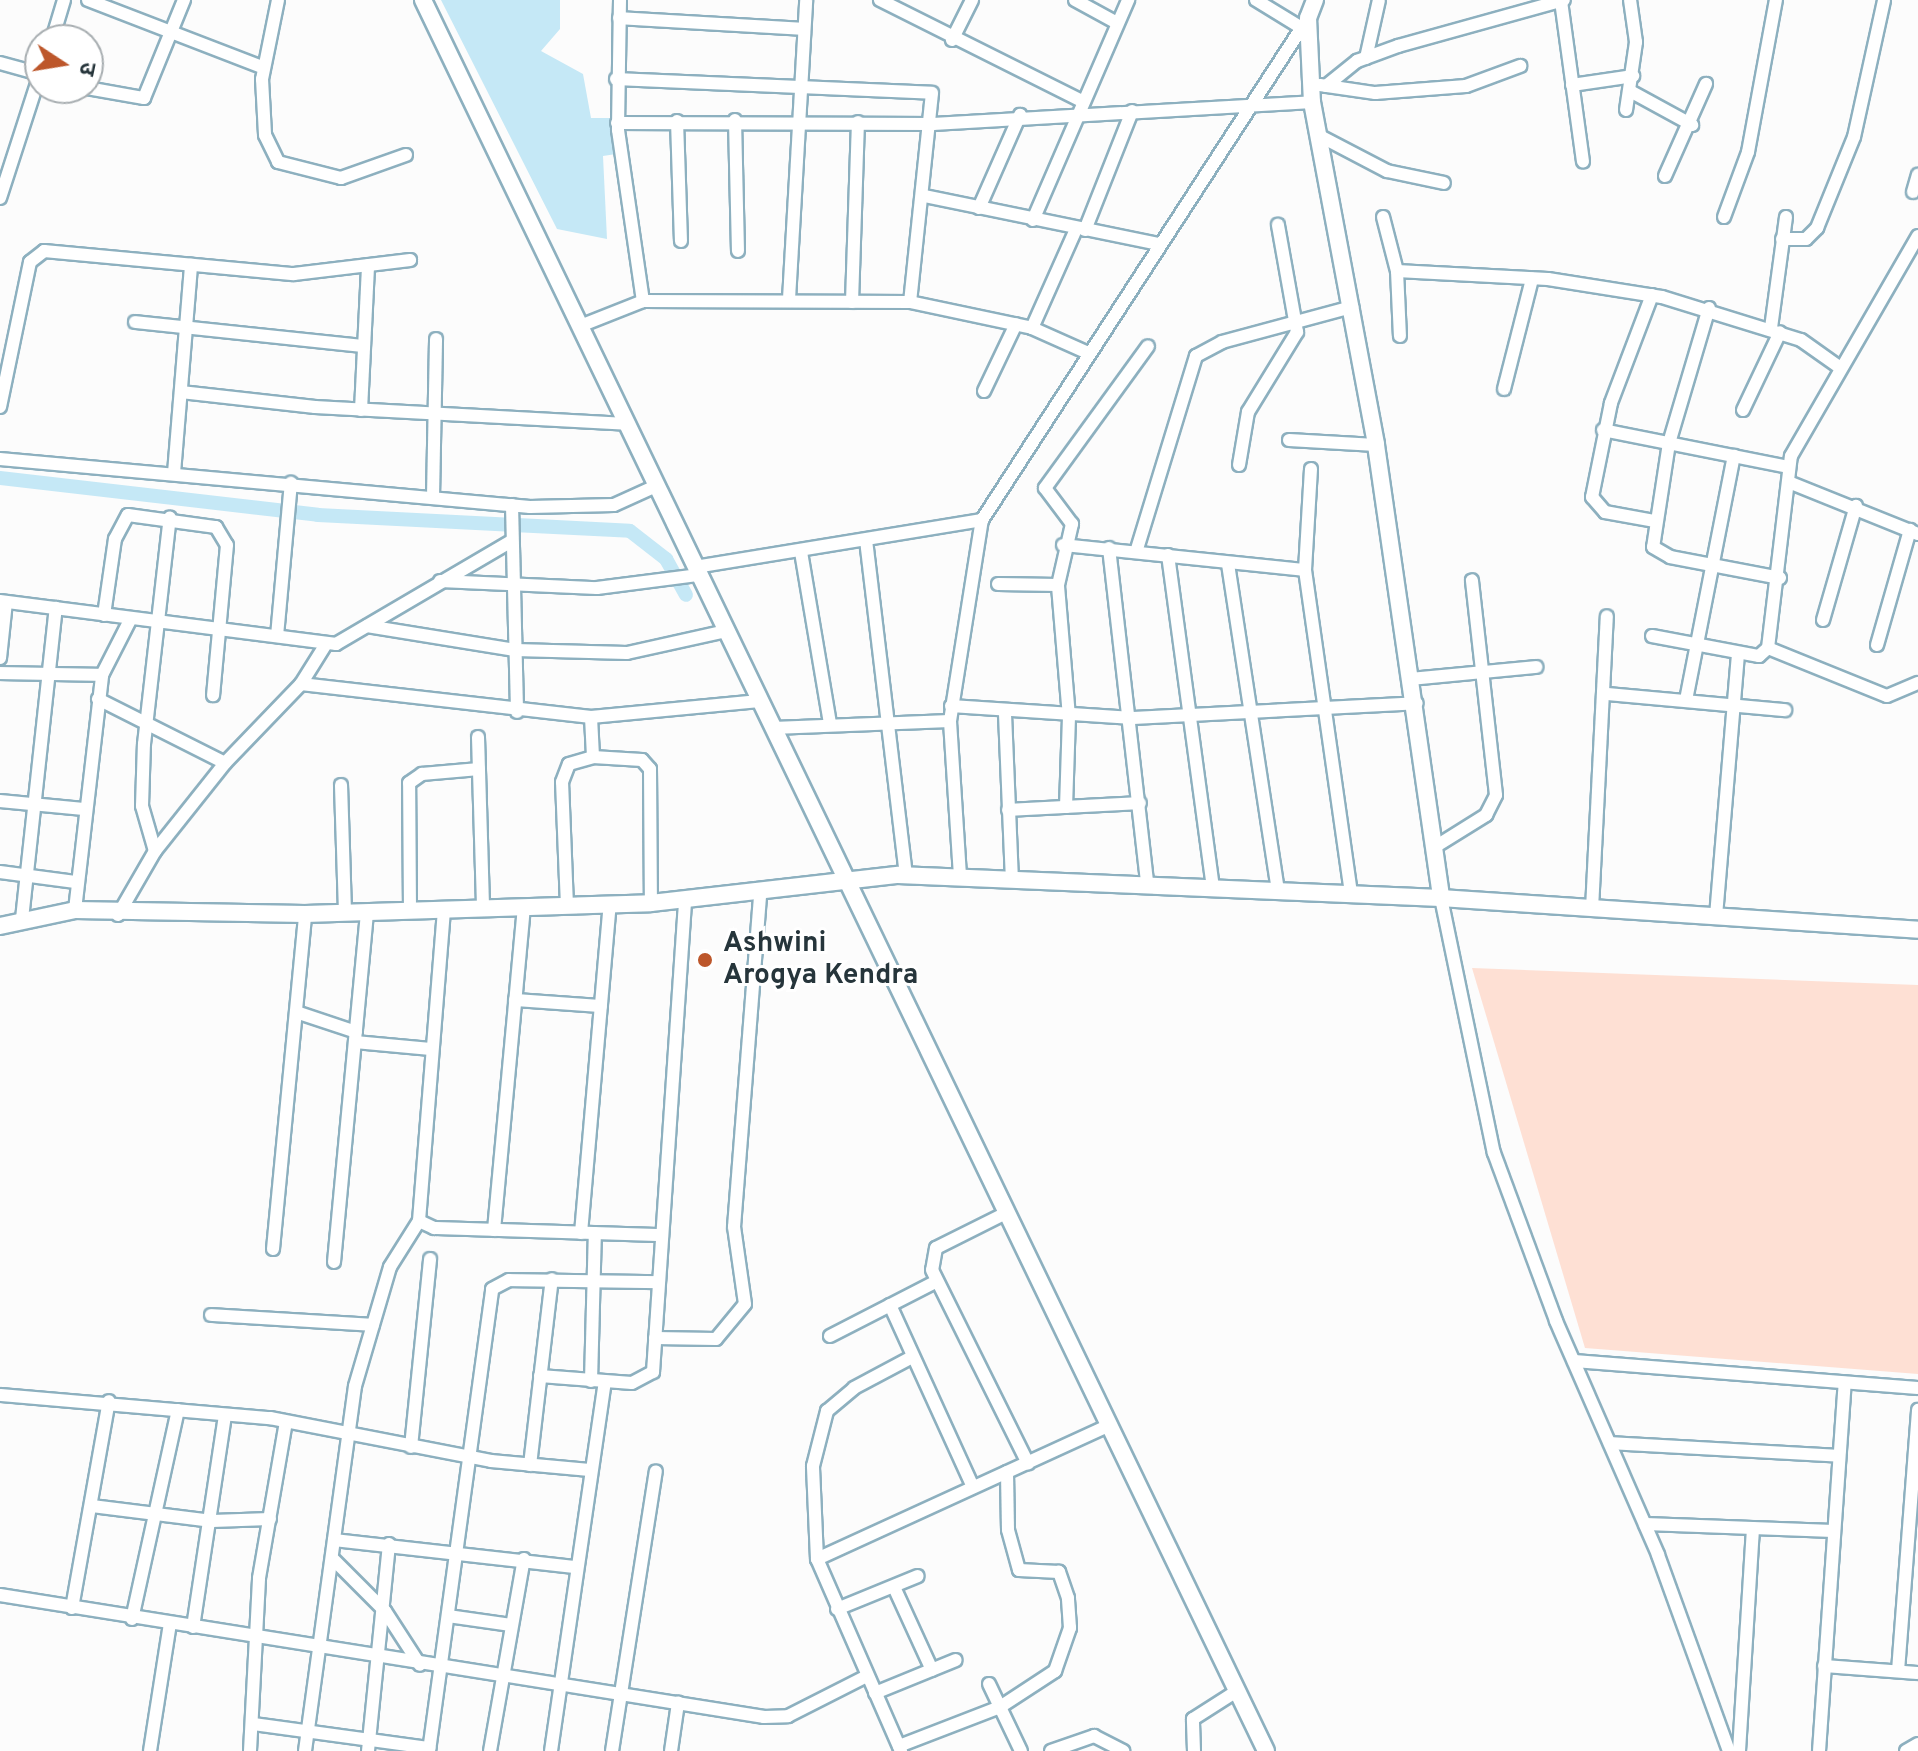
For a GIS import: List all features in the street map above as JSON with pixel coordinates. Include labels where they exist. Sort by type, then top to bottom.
[{"type":"street","points":[[57,24],[64,0]]},
{"type":"street","points":[[88,0],[262,67]]},
{"type":"street","points":[[104,92],[141,100],[173,34],[184,0]]},
{"type":"street","points":[[278,0],[262,67],[265,135],[290,170],[341,178],[406,155]]},
{"type":"street","points":[[423,0],[1266,1751]]},
{"type":"street","points":[[620,0],[617,123],[643,301]]},
{"type":"street","points":[[789,299],[806,0]]},
{"type":"street","points":[[880,0],[1080,106]]},
{"type":"street","points":[[952,40],[972,0]]},
{"type":"street","points":[[1075,0],[1117,23]]},
{"type":"street","points":[[1033,220],[1128,0]]},
{"type":"street","points":[[1256,0],[1304,22]]},
{"type":"street","points":[[960,876],[950,721],[982,520],[1086,352],[1247,110],[1315,0]]},
{"type":"street","points":[[1366,58],[1379,0]]},
{"type":"street","points":[[1318,85],[1366,58],[1563,0],[1583,161]]},
{"type":"street","points":[[1626,110],[1633,76],[1630,0]]},
{"type":"street","points":[[1724,217],[1748,152],[1776,0]]},
{"type":"street","points":[[1782,239],[1806,239],[1817,228],[1854,137],[1884,0]]},
{"type":"street","points":[[619,18],[804,29]]},
{"type":"street","points":[[1304,22],[1318,85],[1312,102],[1352,307],[1417,703],[1438,845],[1441,898],[1494,1153],[1574,1361],[1645,1524],[1729,1751]]},
{"type":"street","points":[[0,63],[24,70]]},
{"type":"street","points":[[1318,85],[1375,93],[1466,86],[1520,66]]},
{"type":"street","points":[[1572,85],[1633,76]]},
{"type":"street","points":[[616,79],[801,84],[928,91],[935,96],[910,302]]},
{"type":"street","points":[[1665,176],[1692,125],[1706,84]]},
{"type":"street","points":[[1630,91],[1692,125]]},
{"type":"street","points":[[617,123],[800,119],[933,124],[1080,106],[1132,111],[1247,110],[1312,102]]},
{"type":"street","points":[[0,198],[30,104]]},
{"type":"street","points":[[1032,328],[1081,229],[1132,111]]},
{"type":"street","points":[[979,208],[1020,115]]},
{"type":"street","points":[[735,120],[738,251]]},
{"type":"street","points":[[677,121],[681,241]]},
{"type":"street","points":[[852,302],[858,122]]},
{"type":"street","points":[[1318,135],[1387,171],[1444,183]]},
{"type":"street","points":[[1913,192],[1918,175]]},
{"type":"street","points":[[925,196],[1158,244]]},
{"type":"street","points":[[1383,217],[1397,271],[1400,336]]},
{"type":"street","points":[[1743,410],[1776,330],[1786,217]]},
{"type":"street","points":[[1239,465],[1248,412],[1294,342],[1297,323],[1278,225]]},
{"type":"street","points":[[1652,636],[1738,654],[1759,656],[1768,648],[1791,483],[1788,467],[1839,367],[1918,236]]},
{"type":"street","points":[[0,407],[37,254],[294,274],[410,260]]},
{"type":"street","points":[[174,473],[191,265]]},
{"type":"street","points":[[361,410],[368,265]]},
{"type":"street","points":[[1397,271],[1532,279],[1652,295],[1709,308],[1776,330],[1839,367]]},
{"type":"street","points":[[1504,389],[1532,279]]},
{"type":"street","points":[[1652,295],[1603,430],[1594,503],[1605,512],[1655,521]]},
{"type":"street","points":[[580,326],[643,301],[789,299],[910,302],[1032,328],[1086,352]]},
{"type":"street","points":[[1137,549],[1196,356],[1352,307]]},
{"type":"street","points":[[1709,308],[1669,443],[1655,521],[1656,552],[1780,578]]},
{"type":"street","points":[[135,322],[364,346]]},
{"type":"street","points":[[984,391],[1016,324]]},
{"type":"street","points":[[433,497],[436,339]]},
{"type":"street","points":[[1066,807],[1069,717],[1058,585],[1063,545],[1071,517],[1048,501],[1048,482],[1148,346]]},
{"type":"street","points":[[181,392],[361,410],[627,424]]},
{"type":"street","points":[[1603,430],[1788,467]]},
{"type":"street","points":[[1289,440],[1376,445]]},
{"type":"street","points":[[1686,700],[1715,566],[1734,456]]},
{"type":"street","points":[[0,459],[291,483],[433,497],[512,509],[614,505],[656,486]]},
{"type":"street","points":[[1311,469],[1305,570],[1351,895]]},
{"type":"street","points":[[277,636],[291,483]]},
{"type":"street","points":[[1791,483],[1856,506],[1914,532],[1877,645]]},
{"type":"street","points":[[1823,620],[1856,506]]},
{"type":"street","points":[[512,509],[510,537],[517,712]]},
{"type":"street","points":[[104,615],[119,524],[133,513],[170,517],[223,533],[213,695]]},
{"type":"street","points":[[155,851],[142,806],[146,727],[170,517]]},
{"type":"street","points":[[440,581],[513,587],[659,582],[697,571],[982,520]]},
{"type":"street","points":[[0,658],[3,601],[326,644],[347,642],[367,626],[510,537]]},
{"type":"street","points":[[866,540],[906,875]]},
{"type":"street","points":[[1063,545],[1137,549],[1228,564],[1305,570]]},
{"type":"street","points":[[1109,548],[1133,718],[1147,883]]},
{"type":"street","points":[[801,552],[830,724]]},
{"type":"street","points":[[1168,555],[1213,887]]},
{"type":"street","points":[[1228,564],[1278,891]]},
{"type":"street","points":[[1438,845],[1486,815],[1496,795],[1472,580]]},
{"type":"street","points":[[998,584],[1058,585]]},
{"type":"street","points":[[22,919],[56,608]]},
{"type":"street","points":[[1592,909],[1608,694],[1607,616]]},
{"type":"street","points":[[75,910],[75,882],[102,675],[131,618]]},
{"type":"street","points":[[367,626],[515,650],[680,646],[726,631]]},
{"type":"street","points":[[118,915],[155,851],[225,763],[301,684],[326,644]]},
{"type":"street","points":[[1768,648],[1870,692],[1902,695],[1917,686]]},
{"type":"street","points":[[1716,916],[1738,654]]},
{"type":"street","points":[[1411,679],[1536,667]]},
{"type":"street","points":[[0,673],[102,675]]},
{"type":"street","points":[[301,684],[517,712],[591,717],[690,711],[759,701]]},
{"type":"street","points":[[1608,694],[1785,710]]},
{"type":"street","points":[[98,699],[146,727],[225,763]]},
{"type":"street","points":[[951,706],[1005,714],[1133,718],[1252,715],[1417,703]]},
{"type":"street","points":[[1005,714],[1012,878]]},
{"type":"street","points":[[591,717],[593,757]]},
{"type":"street","points":[[773,728],[950,721]]},
{"type":"street","points":[[478,737],[483,908]]},
{"type":"street","points":[[567,906],[562,782],[569,764],[593,757],[642,760],[650,769],[651,903]]},
{"type":"street","points":[[410,911],[409,783],[422,774],[479,769]]},
{"type":"street","points":[[341,785],[345,913]]},
{"type":"street","points":[[0,801],[84,809]]},
{"type":"street","points":[[1008,810],[1140,803]]},
{"type":"street","points":[[0,872],[75,882]]},
{"type":"street","points":[[0,926],[75,910],[118,915],[305,914],[651,903],[760,894],[845,879],[906,875],[1441,898],[1918,930]]},
{"type":"street","points":[[655,1338],[716,1339],[745,1304],[734,1227],[760,894]]},
{"type":"street","points":[[540,1376],[605,1382],[650,1378],[685,901]]},
{"type":"street","points":[[581,1233],[610,904]]},
{"type":"street","points":[[494,1230],[524,907]]},
{"type":"street","points":[[305,1751],[334,1560],[346,1434],[390,1267],[419,1221],[444,910]]},
{"type":"street","points":[[334,1262],[367,912]]},
{"type":"street","points":[[273,1249],[305,914]]},
{"type":"street","points":[[515,1000],[601,1006]]},
{"type":"street","points":[[296,1012],[355,1037],[431,1049]]},
{"type":"street","points":[[1006,1213],[936,1248],[935,1282],[1028,1463]]},
{"type":"street","points":[[419,1221],[494,1230],[659,1235]]},
{"type":"street","points":[[591,1381],[595,1233]]},
{"type":"street","points":[[411,1447],[430,1259]]},
{"type":"street","points":[[530,1465],[552,1279]]},
{"type":"street","points":[[254,1724],[308,1731],[369,1745],[429,1750],[442,1669],[466,1457],[492,1289],[509,1280],[657,1282]]},
{"type":"street","points":[[830,1336],[935,1282]]},
{"type":"street","points":[[890,1305],[973,1487]]},
{"type":"street","points":[[211,1315],[373,1325]]},
{"type":"street","points":[[912,1357],[854,1388],[827,1411],[813,1466],[817,1559],[900,1748],[1000,1707],[1055,1671],[1070,1628],[1059,1572],[1029,1575],[1016,1564],[1007,1472]]},
{"type":"street","points":[[1574,1361],[1918,1388]]},
{"type":"street","points":[[551,1751],[605,1382]]},
{"type":"street","points":[[1819,1751],[1845,1383]]},
{"type":"street","points":[[0,1395],[109,1401],[286,1422],[466,1457],[590,1470]]},
{"type":"street","points":[[72,1608],[109,1401]]},
{"type":"street","points":[[132,1619],[178,1410]]},
{"type":"street","points":[[1898,1671],[1918,1410]]},
{"type":"street","points":[[193,1627],[212,1521],[225,1415]]},
{"type":"street","points":[[250,1751],[261,1637],[259,1578],[286,1422]]},
{"type":"street","points":[[817,1559],[1107,1426]]},
{"type":"street","points":[[1610,1443],[1839,1456]]},
{"type":"street","points":[[612,1751],[656,1471]]},
{"type":"street","points":[[92,1506],[212,1521],[270,1519]]},
{"type":"street","points":[[1645,1524],[1834,1531]]},
{"type":"street","points":[[1739,1751],[1753,1528]]},
{"type":"street","points":[[334,1540],[456,1549],[576,1567]]},
{"type":"street","points":[[369,1745],[381,1658],[389,1544]]},
{"type":"street","points":[[490,1751],[524,1559]]},
{"type":"street","points":[[334,1560],[385,1611],[420,1665]]},
{"type":"street","points":[[837,1609],[918,1576]]},
{"type":"street","points":[[894,1587],[932,1670]]},
{"type":"street","points":[[0,1595],[132,1619],[322,1647],[501,1680],[764,1717],[788,1716],[867,1676]]},
{"type":"street","points":[[448,1616],[511,1625]]},
{"type":"street","points":[[150,1751],[170,1624]]},
{"type":"street","points":[[875,1693],[956,1660]]},
{"type":"street","points":[[1824,1666],[1918,1673]]},
{"type":"street","points":[[989,1684],[1021,1751]]},
{"type":"street","points":[[1194,1751],[1193,1719],[1237,1691]]},
{"type":"street","points":[[671,1751],[678,1703]]},
{"type":"street","points":[[1052,1751],[1094,1736],[1123,1751]]},
{"type":"street","points":[[1906,1751],[1918,1744]]},
{"type":"shaded area","points":[[1472,968],[1918,985],[1918,1374],[1585,1348]]},
{"type":"water","points":[[441,0],[560,0],[560,29],[541,51],[583,74],[591,118],[613,118],[616,154],[603,156],[607,239],[557,229]]},
{"type":"waterway","points":[[0,478],[318,515],[630,531],[666,559],[686,595]]},
{"type":"place","name":"Ashwini Arogya Kendra","points":[[705,960]]}]
